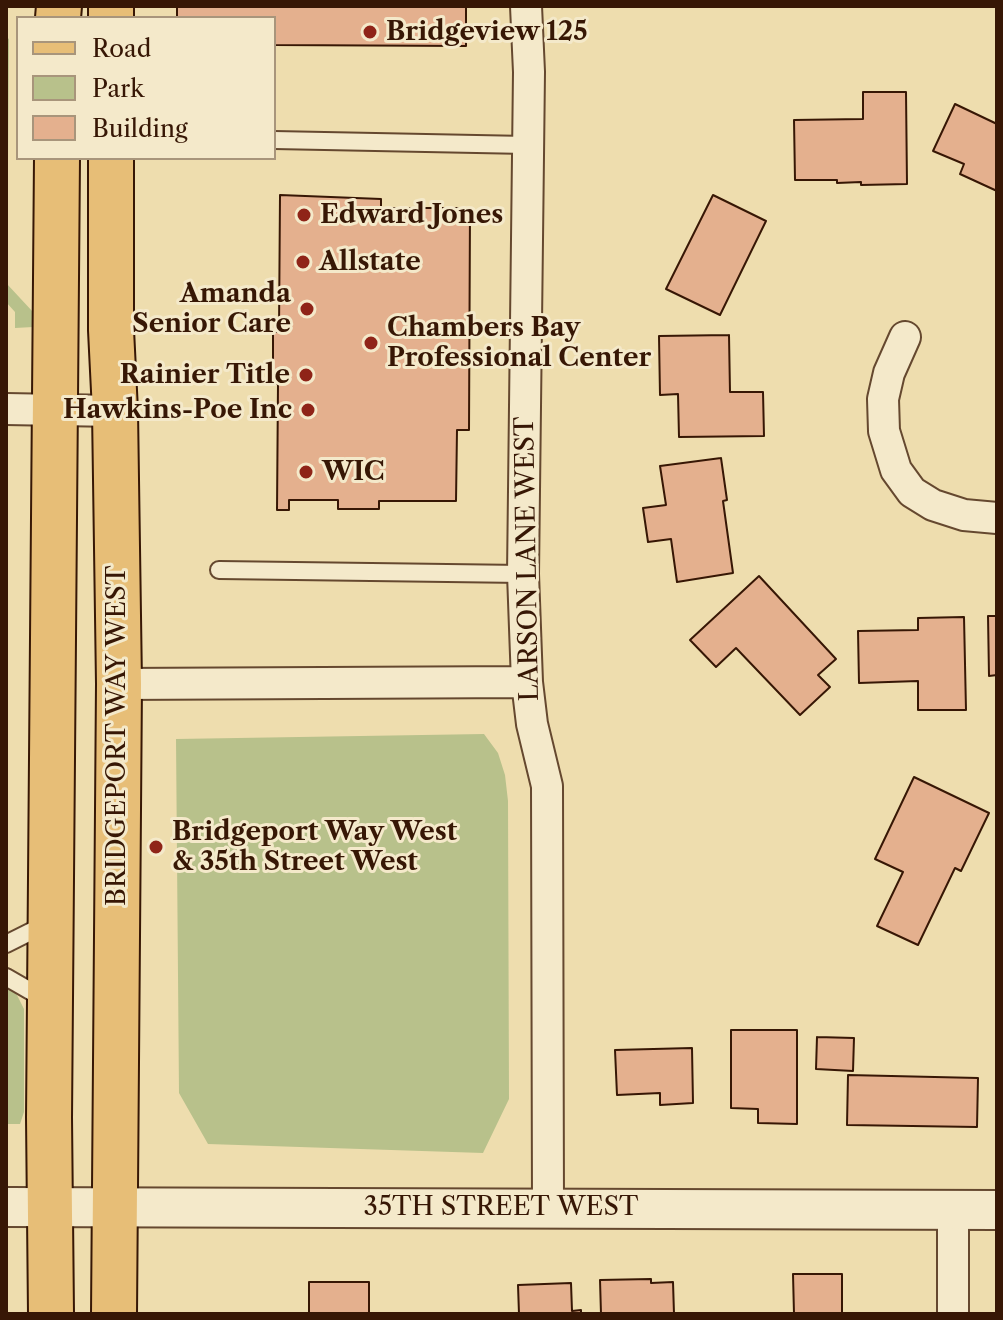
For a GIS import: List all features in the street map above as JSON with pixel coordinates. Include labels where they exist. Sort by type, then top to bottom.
[{"type":"main road","points":[[51,1314],[50,1003],[57,160]]},
{"type":"main road","name":"BRIDGEPORT WAY WEST","points":[[111,160],[111,330],[119,684],[114,1314]]},
{"type":"street","name":"LARSON LANE WEST","points":[[526,6],[529,72],[523,574],[527,682],[532,724],[547,786],[548,1207]]},
{"type":"street","points":[[905,337],[889,373],[883,399],[884,431],[896,470],[912,492],[933,505],[964,515],[997,518]]},
{"type":"street","points":[[6,409],[115,411]]},
{"type":"street","points":[[119,684],[527,682]]},
{"type":"street","name":"35TH STREET WEST","points":[[6,1207],[997,1210]]},
{"type":"street","points":[[953,1210],[953,1314]]},
{"type":"lane","points":[[276,140],[527,145]]},
{"type":"lane","points":[[219,570],[523,574]]},
{"type":"lane","points":[[6,944],[51,921]]},
{"type":"lane","points":[[6,977],[50,1003]]},
{"type":"green space","points":[[6,37],[9,39],[7,284],[33,312],[33,327],[15,328],[15,312],[6,302]]},
{"type":"green space","points":[[484,734],[498,753],[508,801],[509,1099],[483,1153],[208,1144],[179,1093],[176,739]]},
{"type":"green space","points":[[6,986],[17,995],[24,1009],[24,1112],[20,1124],[6,1124]]},
{"type":"building","name":"Bridgeview 125","points":[[177,6],[466,6],[466,46],[276,45],[276,16],[177,16]]},
{"type":"building","points":[[863,92],[906,92],[907,184],[861,185],[861,182],[837,183],[837,180],[795,180],[794,120],[863,119]]},
{"type":"building","points":[[955,104],[997,124],[997,191],[960,174],[964,164],[933,151]]},
{"type":"building","name":"Chambers Bay Professional Center","points":[[280,195],[381,199],[381,208],[470,208],[469,430],[457,430],[456,501],[379,501],[379,509],[338,509],[338,500],[289,500],[289,510],[277,510],[278,384],[273,384],[273,332],[279,332]]},
{"type":"building","points":[[713,195],[766,221],[720,315],[666,289]]},
{"type":"building","points":[[729,335],[730,392],[763,392],[764,436],[679,437],[678,394],[660,395],[659,336]]},
{"type":"building","points":[[721,458],[727,500],[723,501],[733,573],[677,582],[671,539],[648,542],[643,508],[666,505],[660,466]]},
{"type":"building","points":[[759,576],[836,659],[818,675],[830,687],[800,715],[736,648],[716,667],[690,640]]},
{"type":"building","points":[[988,616],[997,616],[997,675],[989,676]]},
{"type":"building","points":[[964,617],[966,710],[918,710],[918,681],[859,683],[858,631],[918,630],[918,618]]},
{"type":"building","points":[[914,777],[989,813],[961,871],[955,868],[918,945],[877,926],[903,872],[875,859]]},
{"type":"building","points":[[731,1030],[797,1030],[797,1124],[758,1123],[758,1109],[731,1108]]},
{"type":"building","points":[[817,1037],[854,1038],[853,1071],[816,1069]]},
{"type":"building","points":[[692,1048],[693,1103],[660,1105],[660,1093],[617,1095],[615,1050]]},
{"type":"building","points":[[848,1075],[978,1078],[977,1127],[847,1125]]},
{"type":"building","points":[[793,1274],[842,1274],[842,1314],[794,1314]]},
{"type":"building","points":[[651,1279],[651,1283],[673,1282],[674,1314],[601,1314],[600,1280]]},
{"type":"building","points":[[309,1282],[369,1282],[369,1314],[309,1314]]},
{"type":"building","points":[[571,1283],[572,1311],[581,1310],[581,1314],[519,1314],[518,1285]]},
{"type":"place","name":"Bridgeview 125","points":[[370,32]]},
{"type":"place","name":"Edward Jones","points":[[304,215]]},
{"type":"place","name":"Allstate","points":[[303,262]]},
{"type":"place","name":"Amanda Senior Care","points":[[307,309]]},
{"type":"place","name":"Chambers Bay Professional Center","points":[[371,343]]},
{"type":"place","name":"Rainier Title","points":[[306,375]]},
{"type":"place","name":"Hawkins-Poe Inc","points":[[308,410]]},
{"type":"place","name":"WIC","points":[[306,472]]},
{"type":"place","name":"Bridgeport Way West & 35th Street West","points":[[156,847]]}]
